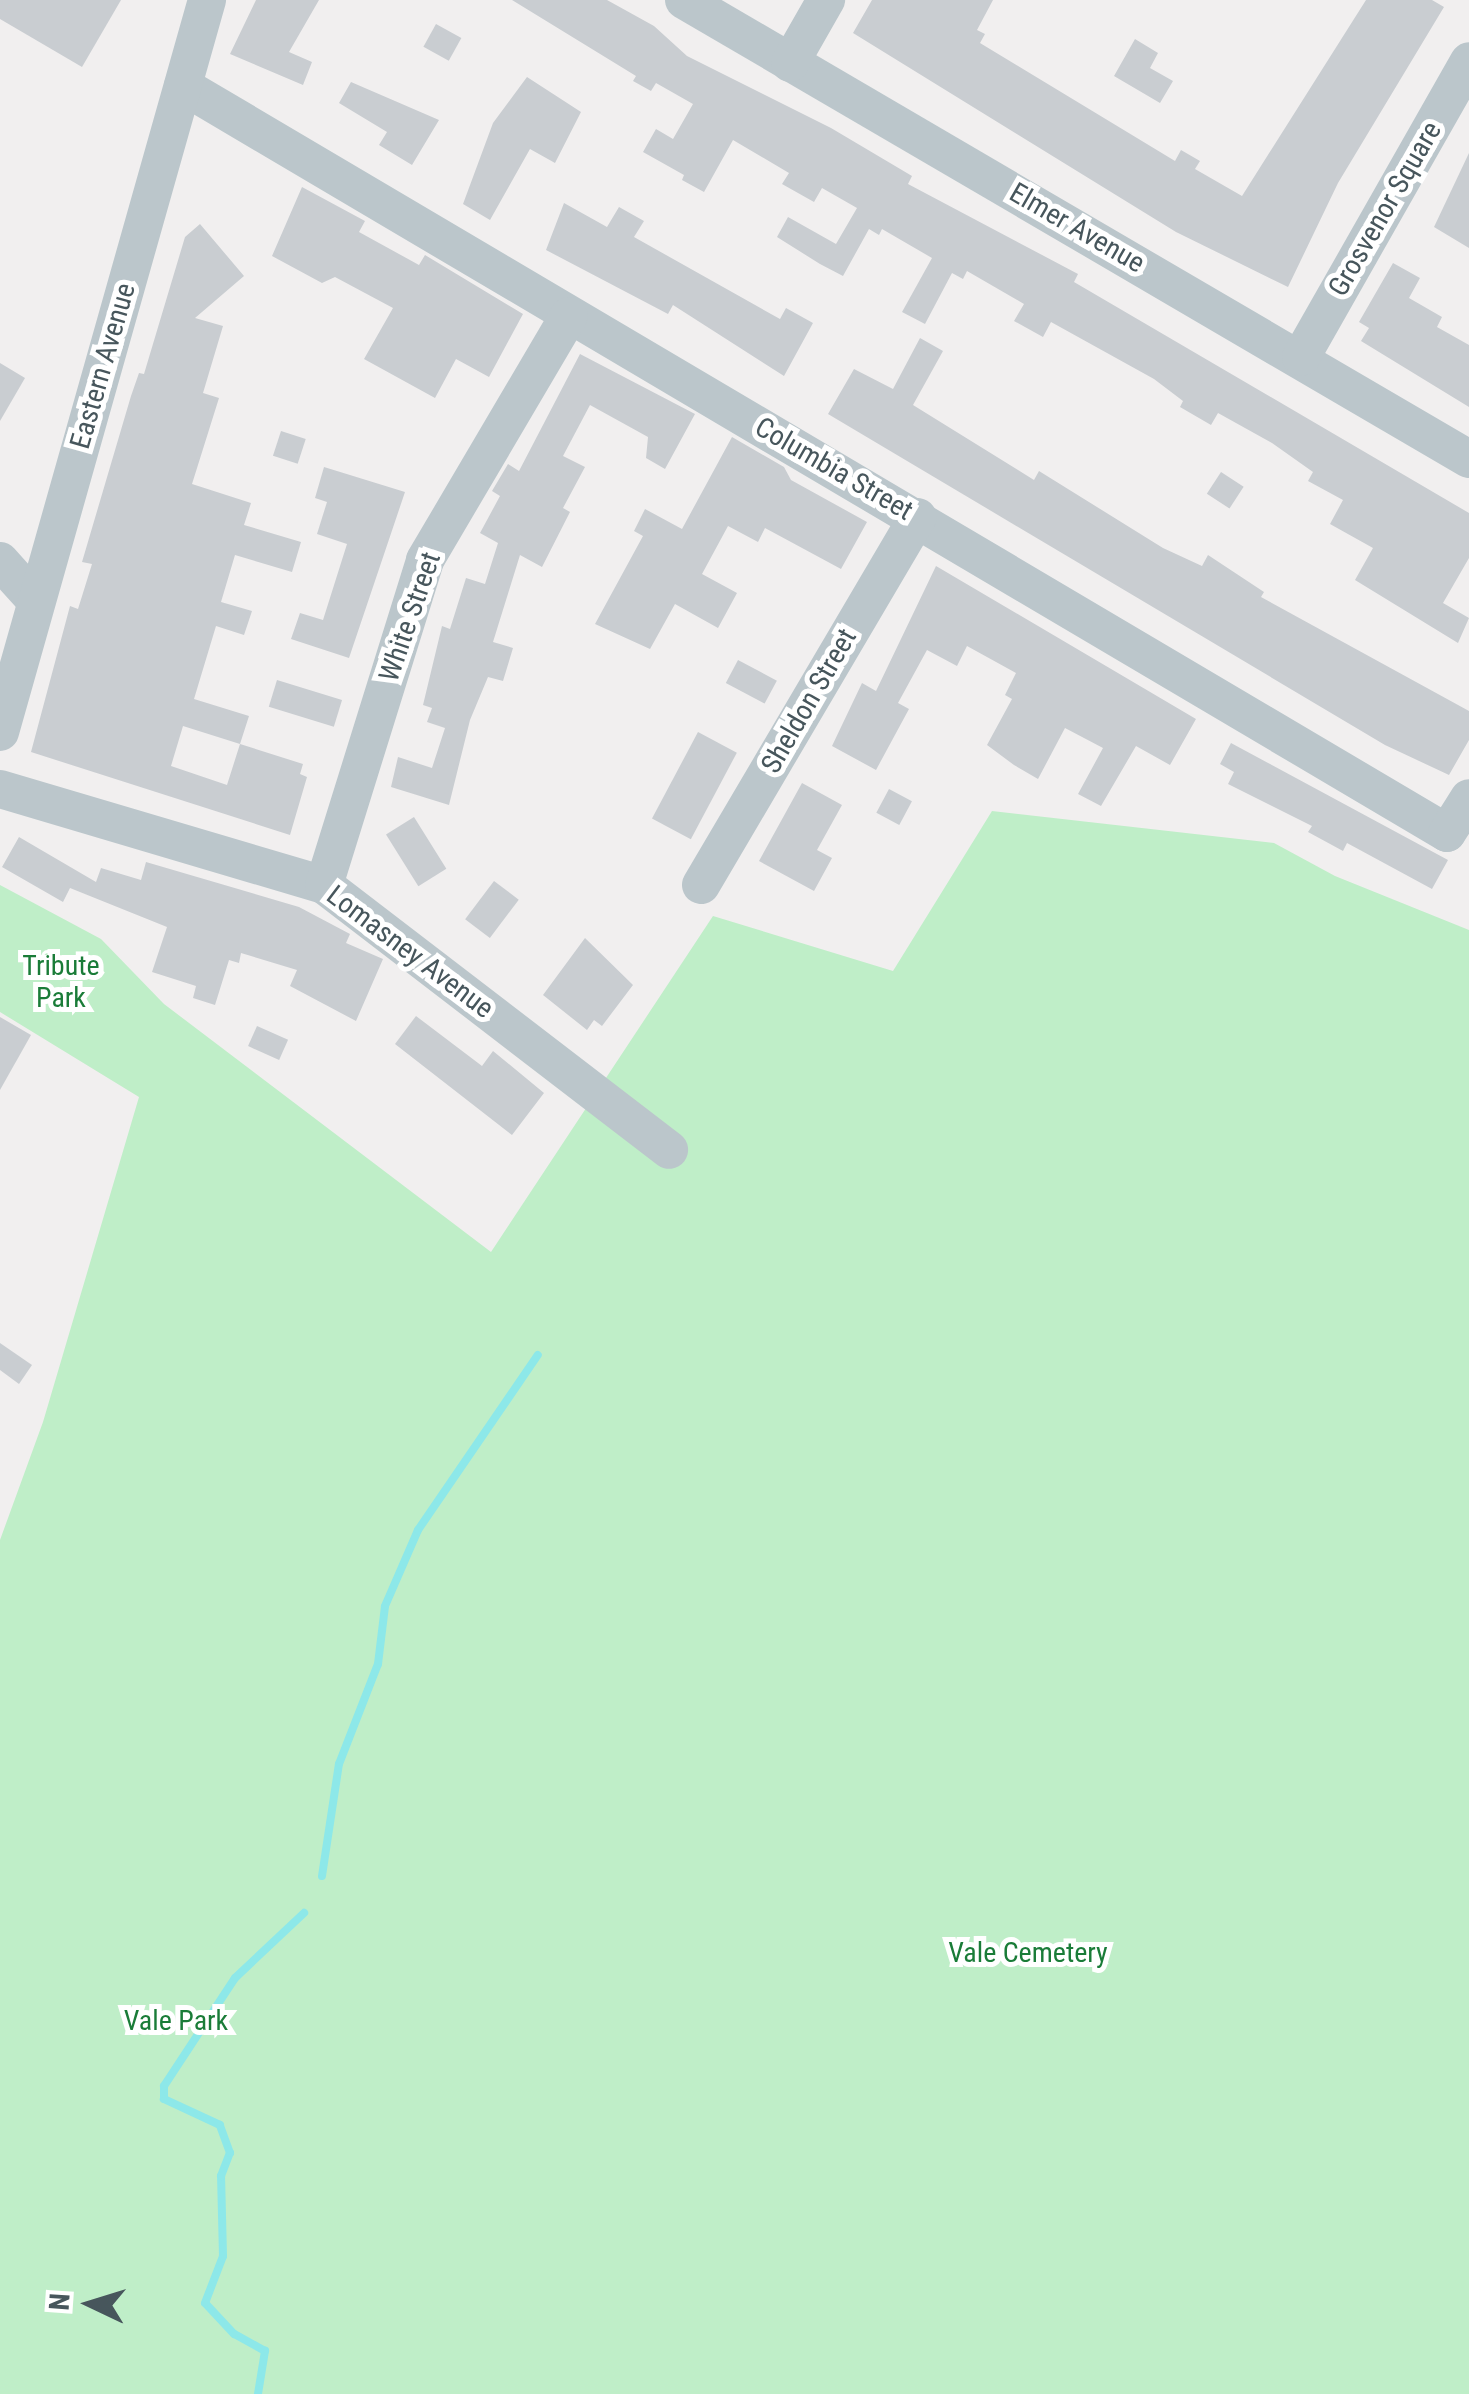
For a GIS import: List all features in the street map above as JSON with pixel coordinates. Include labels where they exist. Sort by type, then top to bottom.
[{"type":"street","name":"Eastern Avenue","points":[[0,732],[18,600],[207,0]]},
{"type":"street","name":"Elmer Avenue","points":[[684,0],[1301,357],[1469,460]]},
{"type":"street","points":[[790,63],[826,0]]},
{"type":"street","name":"Grosvenor Square","points":[[1301,357],[1469,61]]},
{"type":"street","name":"Columbia Street","points":[[183,86],[1448,833],[1469,798]]},
{"type":"street","name":"White Street","points":[[324,884],[425,560],[569,316]]},
{"type":"street","name":"Sheldon Street","points":[[702,886],[918,517]]},
{"type":"street","points":[[0,561],[18,600]]},
{"type":"street","name":"Lomasney Avenue","points":[[0,789],[324,884],[670,1150]]},
{"type":"green space","points":[[992,811],[1274,843],[1335,876],[1469,930],[1469,2394],[0,2394],[0,1540],[43,1422],[139,1097],[0,1012],[0,885],[101,939],[164,1004],[491,1252],[713,916],[893,971]]},
{"type":"building","points":[[0,0],[121,0],[82,67],[0,19]]},
{"type":"building","points":[[256,0],[319,0],[289,52],[312,62],[303,85],[230,54]]},
{"type":"building","points":[[512,0],[607,0],[654,26],[687,56],[831,128],[912,176],[908,184],[1078,274],[1074,282],[1469,513],[1469,558],[1443,603],[1469,618],[1458,643],[1355,580],[1373,548],[1330,524],[1343,500],[1308,481],[1313,472],[1272,443],[1218,413],[1211,425],[1180,407],[1183,401],[1154,379],[1051,322],[1043,337],[1014,321],[1024,304],[967,271],[963,279],[952,273],[925,324],[902,312],[932,258],[882,229],[879,235],[869,229],[843,276],[820,264],[777,237],[788,217],[836,244],[857,208],[822,188],[814,202],[782,184],[789,173],[733,140],[704,192],[682,180],[684,175],[643,152],[656,129],[673,139],[693,104],[656,83],[651,91],[633,81],[636,76]]},
{"type":"building","points":[[872,0],[993,0],[977,30],[985,34],[980,43],[1175,161],[1181,150],[1200,161],[1195,169],[1242,196],[1366,0],[1432,0],[1444,7],[1338,183],[1288,287],[1176,232],[853,33]]},
{"type":"building","points":[[436,24],[461,38],[449,61],[423,47]]},
{"type":"building","points":[[1135,39],[1158,53],[1150,68],[1173,81],[1160,103],[1114,76]]},
{"type":"building","points":[[527,77],[581,112],[555,163],[530,149],[490,220],[463,204],[493,123]]},
{"type":"building","points":[[351,82],[439,120],[412,165],[379,145],[387,132],[339,103]]},
{"type":"building","points":[[1469,153],[1469,248],[1434,227]]},
{"type":"building","points":[[302,187],[365,221],[359,232],[419,265],[425,255],[523,314],[489,377],[456,359],[435,398],[364,359],[393,308],[335,277],[322,283],[272,256]]},
{"type":"building","points":[[564,203],[607,227],[619,207],[644,221],[634,237],[780,319],[786,308],[813,323],[784,376],[673,305],[668,314],[546,250]]},
{"type":"building","points":[[200,224],[244,276],[195,318],[223,326],[203,393],[219,398],[192,484],[251,503],[244,525],[301,542],[292,572],[235,555],[221,602],[252,611],[244,635],[216,626],[194,699],[249,716],[240,744],[303,764],[300,774],[307,777],[290,835],[31,752],[70,606],[78,609],[92,564],[82,562],[131,396],[139,373],[144,374],[185,237]],"holes":[[[183,726],[240,744],[227,785],[171,766]]]},
{"type":"building","points":[[1393,263],[1420,278],[1409,298],[1442,317],[1437,327],[1469,345],[1469,407],[1361,341],[1369,328],[1359,322]]},
{"type":"building","points":[[920,338],[943,351],[913,405],[1034,480],[1039,471],[1163,548],[1202,566],[1208,555],[1264,592],[1261,597],[1469,711],[1469,740],[1449,775],[1385,745],[828,414],[854,369],[893,389]]},
{"type":"building","points":[[580,354],[695,414],[665,469],[646,458],[648,437],[590,405],[563,456],[585,467],[563,508],[570,512],[542,567],[520,555],[493,642],[513,648],[503,681],[488,677],[470,720],[449,805],[391,787],[398,757],[432,768],[445,728],[427,722],[432,708],[423,705],[442,626],[450,629],[466,578],[485,584],[498,543],[480,533],[500,496],[492,491],[508,464],[519,471]]},
{"type":"building","points":[[0,363],[25,378],[0,421]]},
{"type":"building","points":[[281,431],[306,439],[298,464],[273,456]]},
{"type":"building","points":[[732,437],[784,467],[791,480],[867,522],[841,569],[765,528],[758,542],[728,526],[702,574],[737,593],[718,628],[675,604],[650,649],[595,624],[643,536],[634,531],[645,509],[682,529]]},
{"type":"building","points":[[324,467],[405,492],[349,658],[291,639],[300,613],[323,620],[347,544],[317,534],[327,502],[315,498]]},
{"type":"building","points":[[1221,472],[1244,487],[1229,509],[1207,494]]},
{"type":"building","points":[[936,566],[1196,719],[1170,765],[1136,746],[1101,806],[1078,794],[1103,748],[1065,728],[1038,779],[1014,765],[987,745],[1012,699],[1005,695],[1016,673],[967,646],[957,666],[927,650],[898,703],[909,709],[876,770],[832,746],[862,683],[876,691]]},
{"type":"building","points":[[738,660],[777,681],[765,704],[726,683]]},
{"type":"building","points":[[277,680],[342,700],[334,727],[269,707]]},
{"type":"building","points":[[698,732],[737,753],[691,839],[652,819]]},
{"type":"building","points":[[1231,743],[1448,860],[1432,889],[1347,843],[1343,851],[1308,832],[1312,826],[1228,784],[1234,772],[1220,764]]},
{"type":"building","points":[[802,783],[842,805],[817,850],[832,858],[814,891],[759,861]]},
{"type":"building","points":[[889,789],[912,801],[899,825],[876,813]]},
{"type":"building","points":[[414,817],[446,869],[418,886],[386,834]]},
{"type":"building","points":[[19,837],[96,882],[101,868],[141,880],[146,862],[299,907],[350,934],[346,943],[383,959],[356,1021],[290,986],[297,970],[241,953],[239,963],[229,960],[215,1005],[193,998],[196,986],[152,972],[167,927],[70,888],[63,902],[2,867]]},
{"type":"building","points":[[494,881],[519,900],[490,938],[465,919]]},
{"type":"building","points":[[585,938],[633,985],[602,1026],[594,1020],[587,1030],[543,995]]},
{"type":"building","points":[[416,1016],[482,1066],[493,1051],[544,1093],[512,1135],[395,1044]]},
{"type":"building","points":[[0,1017],[31,1035],[0,1090]]},
{"type":"building","points":[[257,1026],[288,1040],[279,1060],[248,1046]]},
{"type":"building","points":[[0,1343],[32,1365],[19,1384],[0,1370]]},
{"type":"waterway","points":[[322,1876],[339,1764],[378,1664],[385,1606],[418,1530],[538,1355]]},
{"type":"waterway","points":[[258,2394],[265,2351],[234,2334],[205,2303],[223,2256],[221,2176],[230,2153],[220,2125],[164,2099],[164,2086],[235,1978],[304,1913]]},
{"type":"park label","name":"Tribute Park","points":[[61,982]]},
{"type":"park label","name":"Vale Cemetery","points":[[1028,1953]]},
{"type":"park label","name":"Vale Park","points":[[176,2021]]}]
